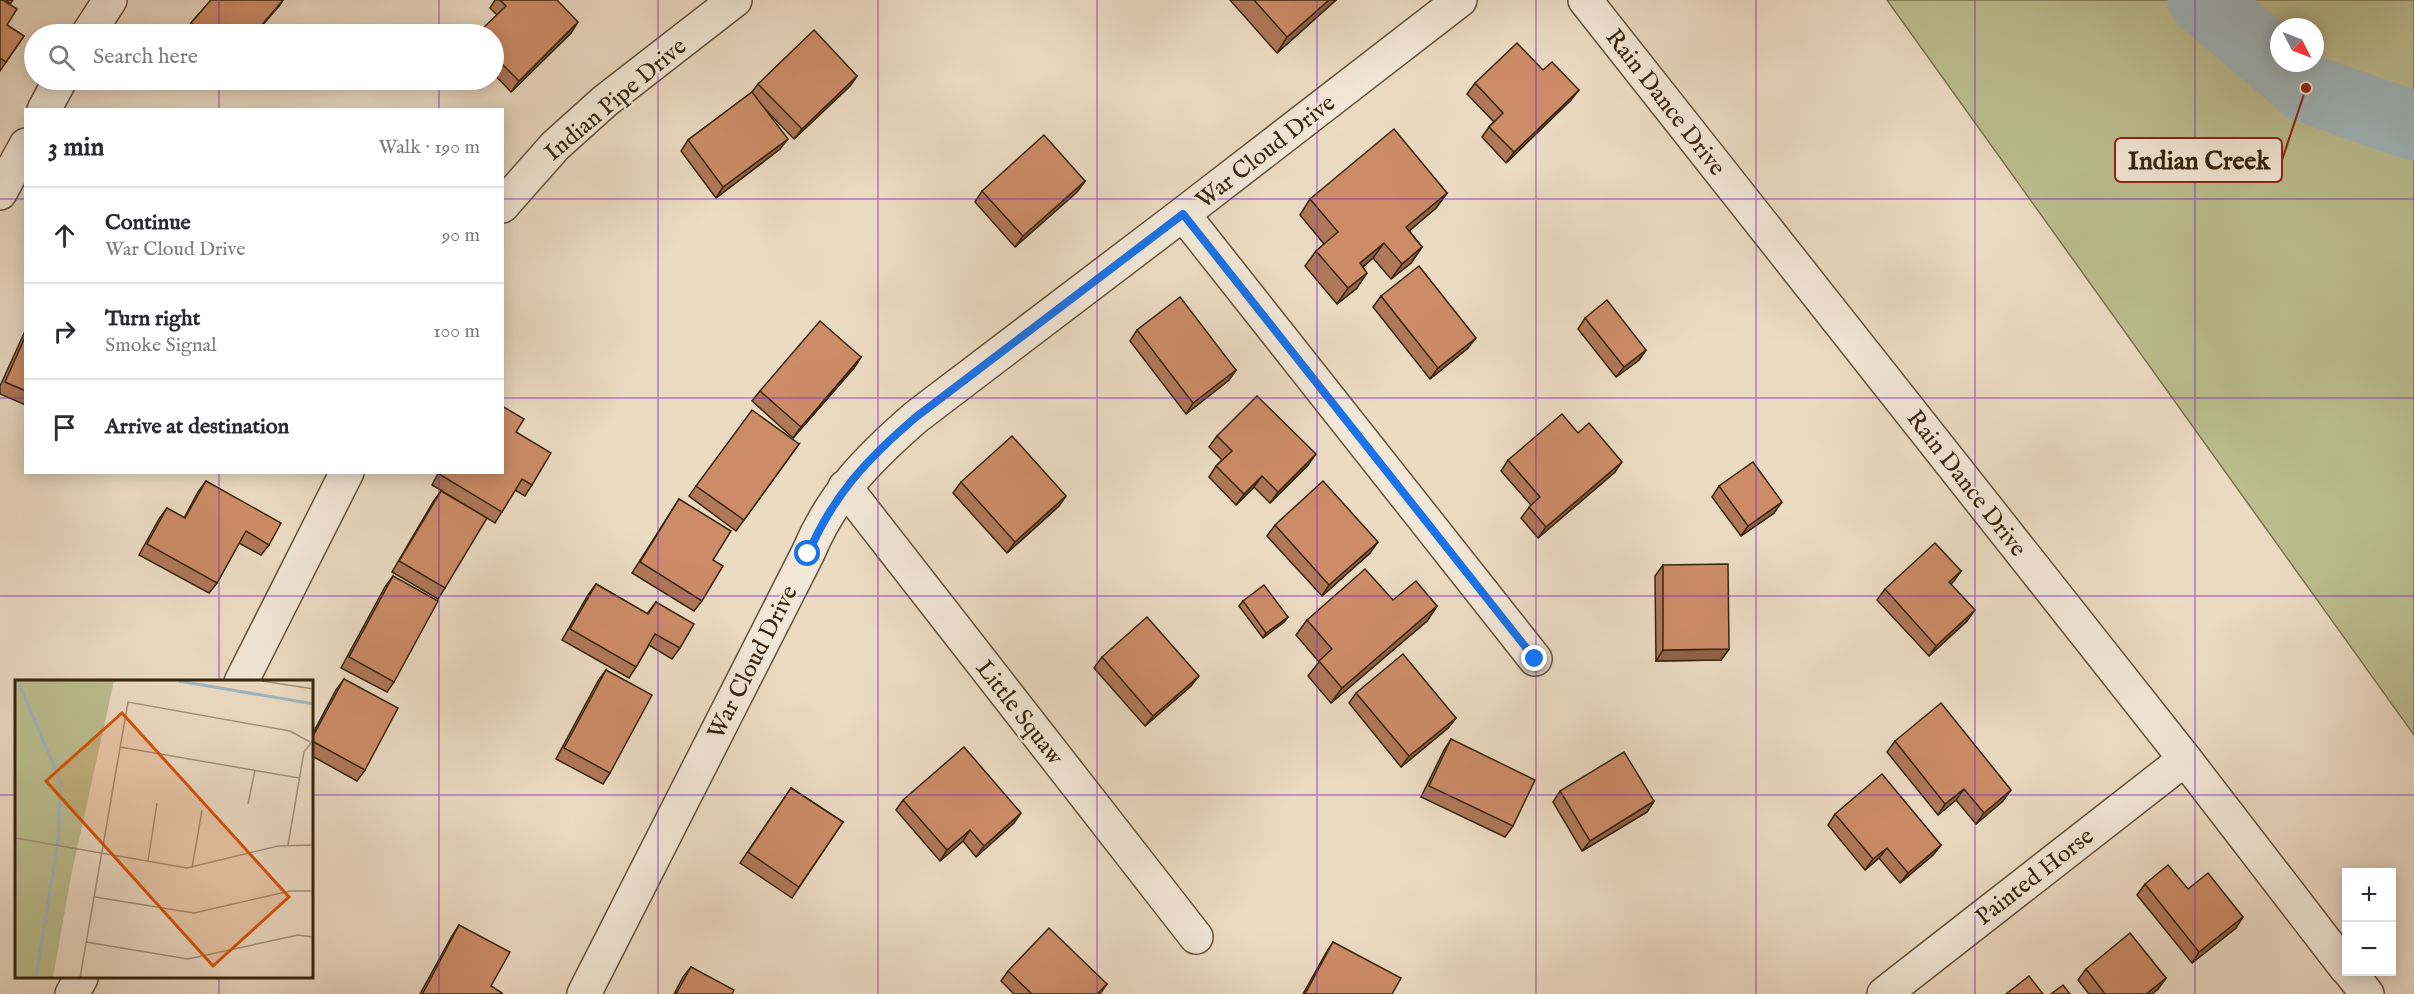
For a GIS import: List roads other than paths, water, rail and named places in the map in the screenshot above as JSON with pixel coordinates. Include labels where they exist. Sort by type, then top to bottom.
[{"type":"street","points":[[94,24],[110,0]]},
{"type":"street","name":"Indian Pipe Drive","points":[[504,204],[555,146],[605,101],[735,0]]},
{"type":"street","name":"War Cloud Drive","points":[[584,994],[802,564],[820,524],[845,487],[876,452],[916,417],[1460,0]]},
{"type":"street","name":"Rain Dance Drive","points":[[1585,0],[2342,963]]},
{"type":"street","points":[[45,108],[55,90]]},
{"type":"street","points":[[0,193],[24,148]]},
{"type":"street","points":[[1183,214],[1535,659]]},
{"type":"street","points":[[242,680],[346,474]]},
{"type":"street","name":"Little Squaw","points":[[845,487],[1196,937]]},
{"type":"street","name":"Painted Horse","points":[[1884,994],[2184,759]]},
{"type":"street","points":[[2353,976],[2367,994]]},
{"type":"street","points":[[72,994],[80,979]]},
{"type":"waterway","points":[[2202,0],[2306,88],[2414,126]]},
{"type":"place","name":"Indian Creek","points":[[2306,88]]}]
